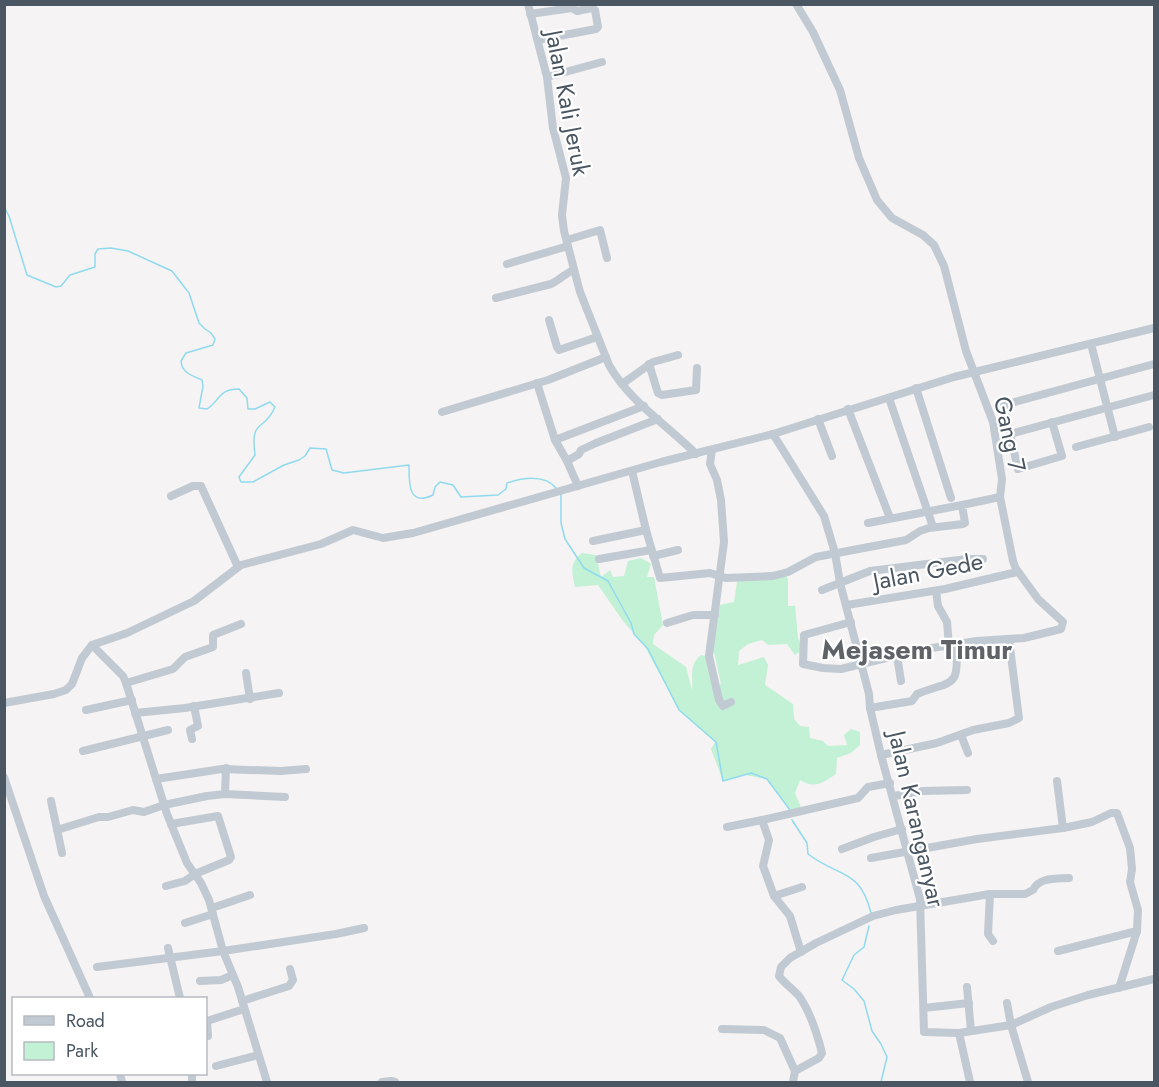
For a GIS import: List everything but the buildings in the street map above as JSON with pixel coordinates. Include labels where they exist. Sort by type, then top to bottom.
[{"type":"street","name":"Jalan Kali Jeruk","points":[[528,4],[547,77],[553,128],[566,177],[562,215],[567,243],[573,270],[597,337],[612,371],[622,384],[658,419],[705,452]]},
{"type":"street","name":"Gang 7","points":[[796,4],[813,32],[840,90],[860,158],[878,200],[892,218],[923,235],[934,245],[944,266],[973,372],[993,422],[1002,479],[1000,497],[928,512],[889,515],[868,523]]},
{"type":"street","points":[[530,14],[572,8],[577,11],[592,8],[595,10],[598,27],[596,29],[537,40]]},
{"type":"street","points":[[547,77],[602,62]]},
{"type":"street","points":[[507,264],[600,230],[607,258]]},
{"type":"street","points":[[496,298],[551,284],[573,270]]},
{"type":"street","points":[[549,320],[559,350],[597,337]]},
{"type":"street","points":[[4,703],[66,690],[72,684],[82,658],[91,646],[127,633],[194,601],[238,567],[248,562],[321,544],[349,530],[380,537],[395,537],[773,434],[973,372],[1155,328]]},
{"type":"street","points":[[1091,344],[1115,437]]},
{"type":"street","points":[[622,384],[649,364],[678,355]]},
{"type":"street","points":[[442,412],[537,383],[606,357]]},
{"type":"street","points":[[649,364],[658,393],[662,395],[696,390],[697,368]]},
{"type":"street","points":[[1052,422],[1062,458],[1018,468],[1004,405],[1155,364]]},
{"type":"street","points":[[537,383],[555,440],[578,486]]},
{"type":"street","points":[[916,388],[951,498]]},
{"type":"street","points":[[1010,434],[1155,395]]},
{"type":"street","points":[[889,398],[933,527]]},
{"type":"street","points":[[555,440],[644,406]]},
{"type":"street","points":[[848,409],[889,515]]},
{"type":"street","points":[[567,461],[579,454],[581,450],[658,419]]},
{"type":"street","points":[[818,419],[832,456]]},
{"type":"street","points":[[1076,447],[1149,427]]},
{"type":"street","name":"Jalan Karanganyar","points":[[773,434],[820,507],[836,553],[840,583],[869,694],[881,755],[917,883],[921,906],[924,1032],[959,1033],[1011,1025],[1051,1007],[1155,979]]},
{"type":"street","points":[[705,452],[721,500],[723,533],[720,576],[709,657],[719,700],[723,706],[730,702]]},
{"type":"street","points":[[632,471],[660,578],[710,573],[733,579],[773,576],[788,572],[816,557],[906,540],[920,531],[933,527],[965,523],[962,505]]},
{"type":"street","points":[[171,496],[193,486],[203,488],[238,567]]},
{"type":"street","points":[[638,497],[649,493]]},
{"type":"street","points":[[851,622],[804,635],[802,663],[824,669],[841,669],[919,650],[977,641],[1010,640],[1057,631],[1063,627],[1063,622],[1038,599],[1016,572],[1000,497]]},
{"type":"street","points":[[593,541],[646,530]]},
{"type":"street","points":[[599,560],[678,550]]},
{"type":"street","points":[[822,590],[870,571],[956,560],[983,559]]},
{"type":"street","name":"Jalan Gede","points":[[847,605],[936,591],[1016,572]]},
{"type":"street","points":[[870,708],[912,701],[916,694],[948,685],[957,673],[947,622],[938,606],[936,591]]},
{"type":"street","points":[[667,623],[693,615],[715,615]]},
{"type":"street","points":[[126,683],[173,669],[185,657],[213,647],[213,635],[241,624]]},
{"type":"street","points":[[881,755],[937,743],[973,730],[1009,723],[1021,716],[1010,640]]},
{"type":"street","points":[[91,646],[123,676],[126,683],[171,824],[187,863],[206,891],[223,951],[233,975],[267,1083]]},
{"type":"street","points":[[897,656],[901,681]]},
{"type":"street","points":[[246,673],[250,699]]},
{"type":"street","points":[[135,713],[250,699],[279,693]]},
{"type":"street","points":[[86,710],[132,700]]},
{"type":"street","points":[[192,739],[190,729],[198,726],[194,706]]},
{"type":"street","points":[[83,751],[168,730]]},
{"type":"street","points":[[962,735],[968,753]]},
{"type":"street","points":[[156,778],[226,768],[281,771],[306,769]]},
{"type":"street","points":[[225,794],[226,768]]},
{"type":"street","points":[[4,777],[44,896],[89,997]]},
{"type":"street","points":[[1056,782],[1063,828]]},
{"type":"street","points":[[727,827],[858,798],[868,787],[890,783]]},
{"type":"street","points":[[894,796],[923,791],[967,790]]},
{"type":"street","points":[[57,830],[99,817],[108,818],[133,810],[144,812],[164,805],[225,794],[285,797]]},
{"type":"street","points":[[51,801],[62,853]]},
{"type":"street","points":[[871,858],[977,839],[1063,828],[1092,822],[1111,813],[1117,813],[1130,848],[1132,869],[1130,882],[1138,910],[1137,931],[1119,988]]},
{"type":"street","points":[[166,886],[185,881],[230,858],[231,854],[220,817],[171,824]]},
{"type":"street","points":[[762,820],[769,840],[763,864],[774,896],[790,916],[801,952]]},
{"type":"street","points":[[842,849],[902,829]]},
{"type":"street","points":[[795,1071],[819,1058],[822,1053],[805,1006],[779,976],[782,965],[816,943],[873,916],[990,894],[1025,894],[1041,882],[1069,878]]},
{"type":"street","points":[[774,896],[802,886]]},
{"type":"street","points":[[990,894],[988,934],[993,941]]},
{"type":"street","points":[[185,923],[250,895]]},
{"type":"street","points":[[97,967],[223,951],[364,928]]},
{"type":"street","points":[[1058,951],[1137,931]]},
{"type":"street","points":[[168,948],[180,997]]},
{"type":"street","points":[[208,1036],[207,1021],[289,986],[293,980],[290,969]]},
{"type":"street","points":[[200,981],[221,980],[233,975]]},
{"type":"street","points":[[967,987],[971,1031]]},
{"type":"street","points":[[924,1008],[969,1003]]},
{"type":"street","points":[[1007,1003],[1028,1083]]},
{"type":"street","points":[[722,1029],[764,1030],[780,1038],[795,1071],[794,1083]]},
{"type":"street","points":[[959,1033],[970,1083]]},
{"type":"street","points":[[216,1066],[258,1055]]},
{"type":"street","points":[[382,1083],[391,1081],[395,1083]]},
{"type":"green space","points":[[582,553],[596,555],[601,577],[610,570],[613,577],[624,576],[628,561],[641,558],[651,564],[647,577],[654,577],[663,625],[654,635],[653,644],[686,667],[692,690],[693,666],[701,655],[712,657],[715,688],[721,684],[713,647],[706,648],[708,634],[719,605],[734,602],[738,576],[785,570],[788,580],[788,606],[795,606],[798,638],[803,650],[795,655],[787,644],[768,645],[762,640],[748,644],[739,651],[738,665],[764,657],[768,665],[765,685],[793,704],[794,719],[800,726],[809,727],[810,738],[823,741],[828,746],[847,745],[844,735],[851,729],[860,732],[860,745],[851,753],[837,758],[836,774],[818,784],[805,783],[800,780],[795,793],[802,810],[793,812],[767,779],[745,775],[723,781],[711,749],[715,742],[679,710],[644,645],[623,621],[598,585],[575,587],[573,564]]},
{"type":"waterway","points":[[4,207],[9,216],[27,275],[56,287],[61,286],[70,275],[95,267],[95,254],[98,249],[111,248],[128,251],[172,271],[189,293],[199,323],[215,339],[213,345],[186,353],[181,361],[185,371],[202,380],[199,408],[207,409],[223,393],[239,389],[247,398],[248,409],[255,409],[270,402],[275,407],[267,420],[256,430],[255,455],[239,477],[241,482],[253,482],[284,465],[299,460],[310,448],[326,449],[332,470],[344,473],[409,465],[410,486],[414,496],[419,498],[433,495],[435,487],[440,482],[453,485],[461,497],[498,495],[506,489],[507,483],[526,479],[540,479],[556,488]]},
{"type":"waterway","points":[[561,494],[561,523],[565,539],[584,568],[608,581],[631,623],[634,634],[648,649],[679,710],[716,742],[723,781],[751,773],[767,779],[790,810]]},
{"type":"waterway","points":[[792,820],[807,843],[808,854],[854,881],[861,888],[871,913]]},
{"type":"waterway","points":[[869,926],[864,947],[854,955],[842,980],[864,1001],[872,1031],[887,1057],[881,1082]]},
{"type":"district","name":"Mejasem Timur","points":[[917,649]]}]
